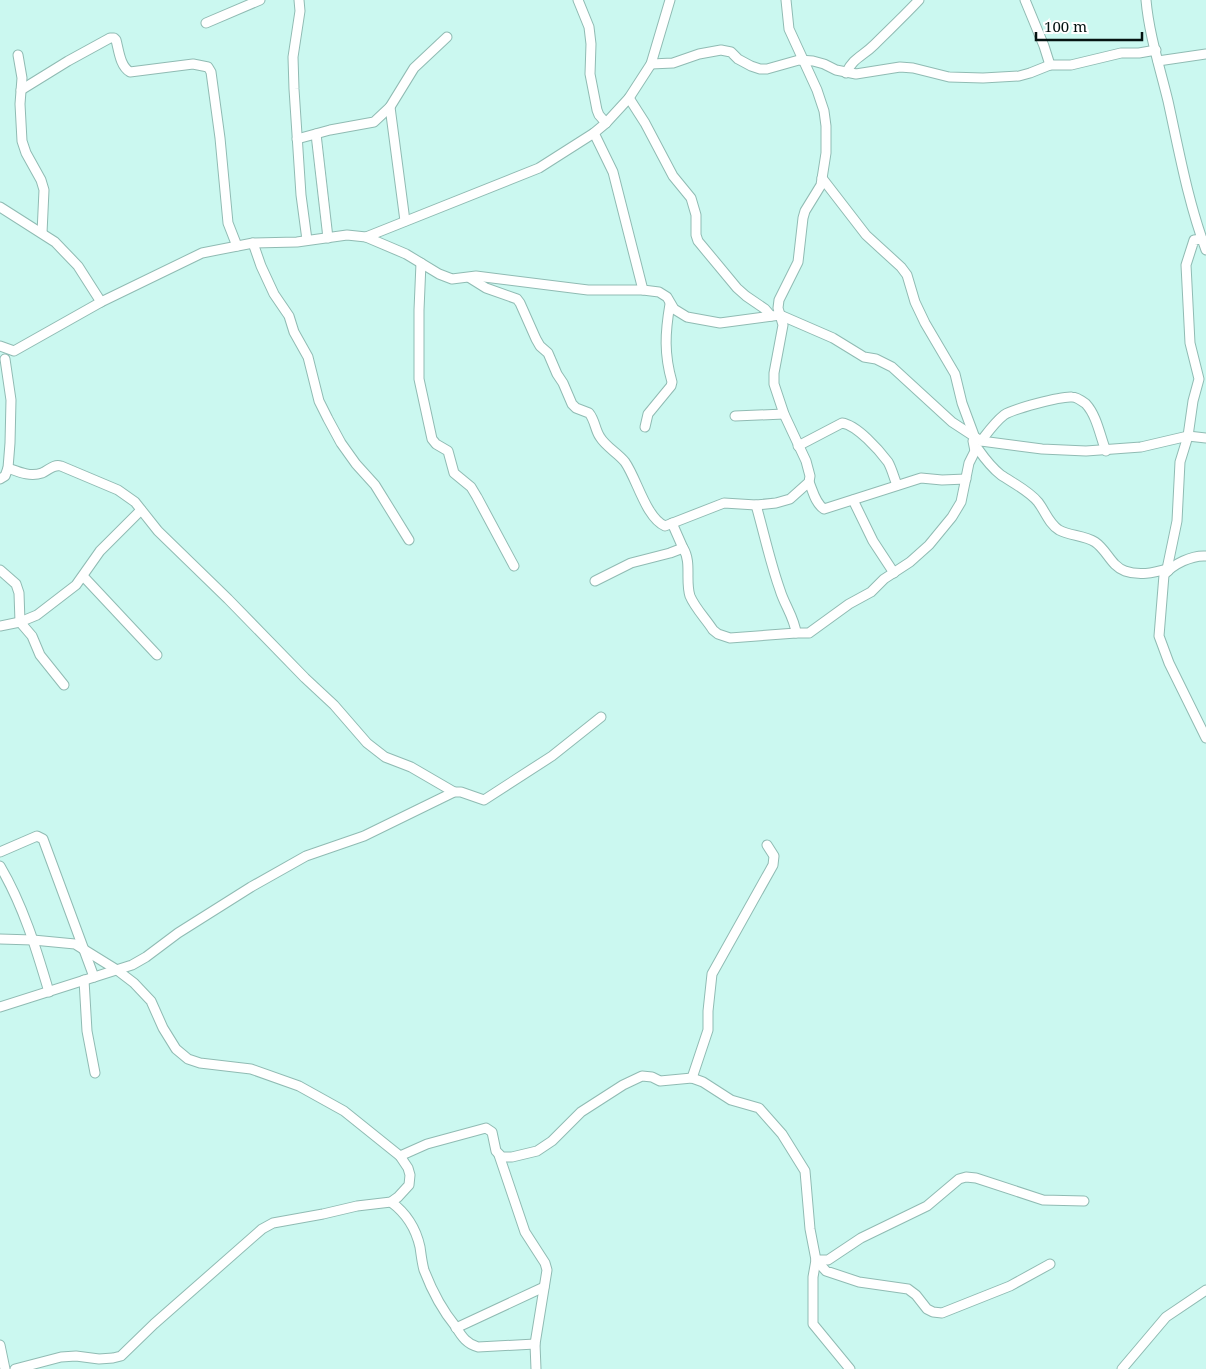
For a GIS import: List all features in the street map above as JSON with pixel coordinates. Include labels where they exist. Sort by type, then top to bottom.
[{"type":"street","points":[[206,23],[260,0]]},
{"type":"street","points":[[299,0],[300,12],[293,57],[301,195],[308,240]]},
{"type":"street","points":[[578,0],[589,27],[591,44],[590,74],[597,110],[599,116],[606,123]]},
{"type":"street","points":[[366,237],[539,168],[594,133],[629,98],[651,64],[670,0]]},
{"type":"street","points":[[776,316],[779,300],[798,262],[803,218],[821,185],[826,153],[824,110],[789,29],[786,0]]},
{"type":"street","points":[[846,73],[855,59],[874,45],[919,0]]},
{"type":"street","points":[[1025,0],[1042,39],[1050,65]]},
{"type":"street","points":[[1146,0],[1148,24],[1156,50],[1192,212],[1206,250]]},
{"type":"street","points":[[297,139],[374,122],[390,107],[414,68],[448,37]]},
{"type":"street","points":[[21,90],[110,38],[116,40],[122,64],[130,72],[193,64],[208,67],[211,72],[220,138],[228,223],[237,246]]},
{"type":"street","points":[[651,64],[673,63],[699,54],[721,50],[731,52],[738,59],[760,69],[804,60],[824,64],[846,73],[866,74],[900,67],[913,68],[949,77],[983,78],[1019,76],[1030,74],[1050,65],[1071,65],[1121,53],[1139,53],[1156,50]]},
{"type":"street","points":[[1158,61],[1206,54]]},
{"type":"street","points":[[18,55],[22,78],[20,104],[22,141],[44,190],[42,233]]},
{"type":"street","points":[[629,98],[645,123],[673,176],[691,198],[696,215],[696,236],[698,241],[737,288],[776,316],[783,324],[774,373],[774,384],[784,414],[806,461],[810,476],[809,482],[820,507],[824,509],[921,478],[942,480],[966,478]]},
{"type":"street","points":[[390,107],[405,221]]},
{"type":"street","points":[[594,133],[613,172],[643,290]]},
{"type":"street","points":[[316,134],[328,238]]},
{"type":"street","points":[[822,178],[866,235],[901,267],[907,275],[918,309],[955,374],[962,403],[977,445],[986,461],[1000,474],[1036,500],[1050,521],[1059,530],[1094,541],[1113,563],[1125,571],[1152,574],[1167,570],[1198,556],[1206,556]]},
{"type":"street","points":[[0,208],[55,242],[78,266],[101,302]]},
{"type":"street","points":[[0,479],[8,468],[11,400],[3,360],[14,351],[101,302],[202,254],[253,243],[288,242],[347,235],[366,237],[406,254],[438,274],[452,279],[476,276],[588,290],[643,290],[664,294],[674,309],[687,316],[720,324],[776,316],[833,338],[864,357],[876,359],[892,366],[977,445],[1086,451],[1146,446],[1188,436],[1206,438]]},
{"type":"street","points":[[1202,239],[1194,240],[1186,265],[1190,343],[1199,379],[1193,400],[1188,436],[1180,462],[1177,521],[1167,570],[1164,575],[1159,636],[1169,664],[1206,738]]},
{"type":"street","points":[[253,243],[274,294],[289,316],[294,332],[308,357],[319,401],[341,443],[374,485],[409,540]]},
{"type":"street","points":[[421,263],[419,379],[429,429],[436,444],[448,451],[454,473],[478,497],[514,566]]},
{"type":"street","points":[[470,278],[492,290],[517,299],[540,346],[548,353],[572,404],[576,408],[589,413],[600,438],[623,459],[651,515],[659,523],[664,526],[724,504],[776,503],[790,499],[809,482]]},
{"type":"street","points":[[645,426],[648,414],[671,386],[672,382],[666,351],[666,327],[670,304]]},
{"type":"street","points":[[0,346],[14,351]]},
{"type":"street","points":[[672,523],[687,560],[690,596],[713,630],[718,634],[730,638],[810,633],[849,604],[871,592],[929,545],[952,517],[960,502],[969,463],[977,445],[1007,413],[1072,396],[1081,400],[1086,405],[1095,421],[1106,450]]},
{"type":"street","points":[[735,416],[784,414]]},
{"type":"street","points":[[798,446],[842,423],[849,424],[866,438],[888,463],[897,485]]},
{"type":"street","points":[[8,468],[29,475],[40,473],[56,465],[61,466],[118,490],[135,502],[158,531],[334,705],[367,742],[385,757],[418,771],[454,792]]},
{"type":"street","points":[[853,500],[873,541],[894,573]]},
{"type":"street","points":[[756,504],[778,585],[796,627],[796,633]]},
{"type":"street","points":[[0,626],[20,622],[37,615],[76,584],[100,552],[141,510]]},
{"type":"street","points":[[595,580],[631,563],[683,548]]},
{"type":"street","points":[[0,570],[16,584],[19,593],[20,622],[32,636],[40,655],[64,685]]},
{"type":"street","points":[[83,576],[158,655]]},
{"type":"street","points":[[0,1007],[117,970],[146,957],[178,933],[251,887],[306,856],[364,836],[454,792],[461,792],[484,800],[552,756],[601,717]]},
{"type":"street","points":[[0,852],[37,836],[43,839],[94,977]]},
{"type":"street","points":[[692,1078],[708,1030],[712,974],[773,865],[774,856],[767,845]]},
{"type":"street","points":[[0,866],[14,890],[33,940],[49,992]]},
{"type":"street","points":[[0,939],[75,944],[134,983],[151,1001],[163,1028],[176,1049],[188,1059],[200,1063],[251,1069],[299,1086],[344,1111],[400,1156],[410,1175],[409,1185],[391,1202],[357,1206],[274,1223],[262,1229],[154,1324],[121,1356],[106,1358],[61,1357],[14,1369]]},
{"type":"street","points":[[84,980],[87,1031],[95,1074]]},
{"type":"street","points":[[499,1155],[506,1158],[536,1151],[552,1142],[581,1112],[623,1085],[642,1076],[652,1077],[660,1081],[692,1078],[703,1082],[731,1100],[759,1108],[782,1134],[805,1171],[810,1230],[816,1260],[813,1278],[813,1324],[850,1369]]},
{"type":"street","points":[[400,1156],[427,1144],[486,1128],[492,1132],[496,1151],[525,1232],[547,1270],[535,1344],[536,1369]]},
{"type":"street","points":[[816,1260],[828,1260],[861,1238],[927,1206],[953,1183],[966,1177],[976,1178],[1043,1200],[1084,1201]]},
{"type":"street","points":[[402,1211],[404,1191]]},
{"type":"street","points":[[391,1202],[402,1211],[411,1223],[418,1240],[424,1269],[440,1307],[470,1345],[478,1347],[535,1344]]},
{"type":"street","points":[[816,1260],[826,1271],[859,1282],[908,1289],[916,1295],[927,1309],[942,1313],[1010,1286],[1050,1264]]},
{"type":"street","points":[[456,1328],[544,1286]]},
{"type":"street","points":[[1122,1369],[1166,1317],[1206,1290]]},
{"type":"street","points":[[0,1345],[4,1369]]}]
